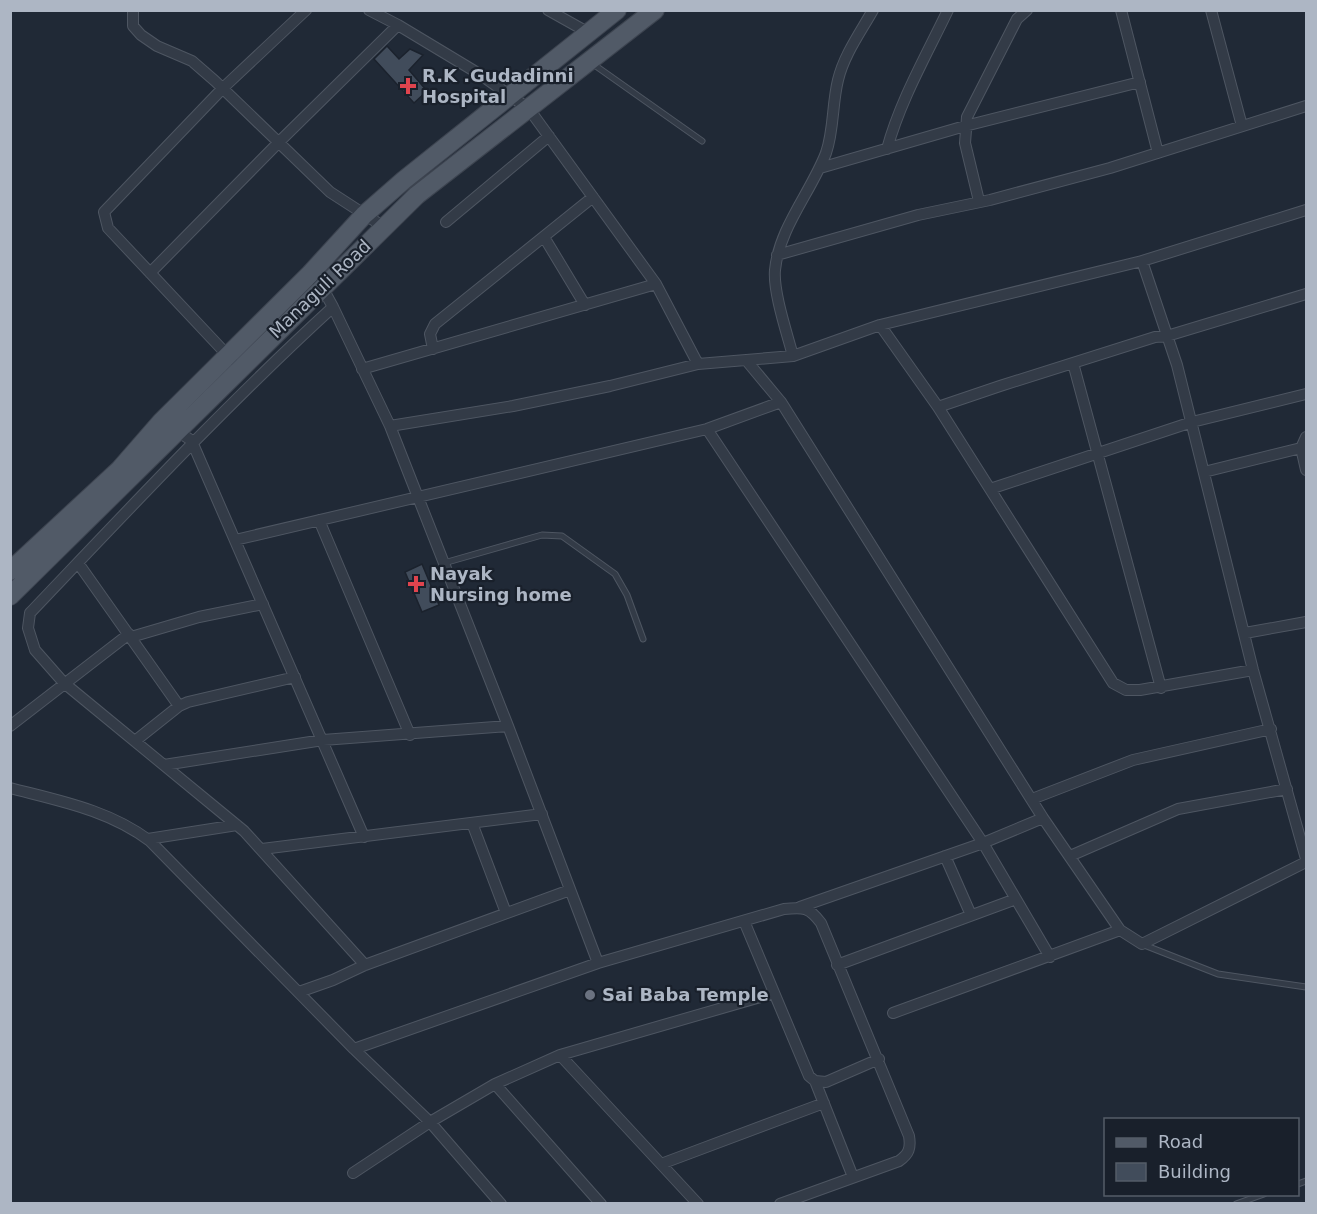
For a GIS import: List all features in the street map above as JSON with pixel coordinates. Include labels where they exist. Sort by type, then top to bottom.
[{"type":"main road","name":"Managuli Road","points":[[316,281],[364,215],[510,94],[617,10]]},
{"type":"main road","name":"Managuli Road","points":[[10,596],[169,427],[316,281],[384,227],[417,195],[478,146],[655,10]]},
{"type":"main road","name":"Managuli Road","points":[[10,571],[124,474]]},
{"type":"street","points":[[133,10],[133,26],[141,35],[156,46],[192,61],[330,192],[384,227]]},
{"type":"street","points":[[234,362],[108,228],[104,212],[223,88],[306,10]]},
{"type":"street","points":[[369,10],[482,75],[529,109],[656,284],[698,364]]},
{"type":"street","points":[[548,10],[589,33]]},
{"type":"street","points":[[793,356],[775,283],[777,255],[785,233],[820,168],[830,137],[840,72],[873,10]]},
{"type":"street","points":[[887,149],[893,127],[906,97],[948,10]]},
{"type":"street","points":[[979,201],[965,143],[965,126],[970,108],[1017,19],[1027,10]]},
{"type":"street","points":[[1120,10],[1158,153]]},
{"type":"street","points":[[1212,10],[1242,126]]},
{"type":"street","points":[[150,273],[398,25]]},
{"type":"street","points":[[820,168],[965,126],[1140,82]]},
{"type":"street","points":[[777,255],[918,215],[1110,168],[1306,106]]},
{"type":"street","points":[[446,222],[549,136]]},
{"type":"street","points":[[433,349],[430,334],[435,324],[593,197]]},
{"type":"street","points":[[390,426],[513,406],[610,386],[698,364],[793,356],[880,325],[1142,261],[1306,210]]},
{"type":"street","points":[[544,237],[585,304]]},
{"type":"street","points":[[746,360],[781,402],[1042,818],[1120,930],[1142,944],[1306,860],[1253,670],[1177,365],[1142,261]]},
{"type":"street","points":[[316,281],[333,306],[390,426],[598,963]]},
{"type":"street","points":[[362,369],[656,284]]},
{"type":"street","points":[[938,408],[1155,337],[1167,336],[1306,294]]},
{"type":"street","points":[[333,306],[268,366],[30,613],[27,628],[35,650],[63,683],[237,825],[262,849],[365,965]]},
{"type":"street","points":[[880,325],[938,408],[1113,682],[1126,690],[1161,688],[1253,670]]},
{"type":"street","points":[[1074,363],[1161,688]]},
{"type":"street","points":[[990,489],[1192,422],[1306,394]]},
{"type":"street","points":[[235,540],[707,429],[781,402]]},
{"type":"street","points":[[169,427],[194,442],[364,837]]},
{"type":"street","points":[[707,429],[983,843],[1050,957]]},
{"type":"street","points":[[1204,472],[1304,459],[1306,437]]},
{"type":"street","points":[[319,520],[410,735]]},
{"type":"street","points":[[78,563],[179,706]]},
{"type":"street","points":[[10,726],[63,683],[130,636],[199,617],[263,604]]},
{"type":"street","points":[[1245,633],[1306,622]]},
{"type":"street","points":[[135,741],[179,706],[188,702],[296,677]]},
{"type":"street","points":[[165,765],[323,740],[508,726]]},
{"type":"street","points":[[1032,799],[1133,760],[1271,729]]},
{"type":"street","points":[[10,788],[87,808],[116,820],[148,839],[430,1122],[501,1203]]},
{"type":"street","points":[[1070,856],[1178,809],[1287,789]]},
{"type":"street","points":[[262,849],[542,814]]},
{"type":"street","points":[[354,1048],[598,963],[784,909],[800,908],[983,843],[1042,818]]},
{"type":"street","points":[[472,823],[506,913]]},
{"type":"street","points":[[148,839],[237,825]]},
{"type":"street","points":[[945,856],[971,915]]},
{"type":"street","points":[[299,992],[365,965],[570,890]]},
{"type":"street","points":[[837,965],[1016,899]]},
{"type":"street","points":[[781,1203],[898,1161],[907,1155],[910,1146],[909,1136],[879,1059],[821,923],[812,911],[800,908]]},
{"type":"street","points":[[744,921],[808,1076],[815,1081],[826,1082],[879,1059]]},
{"type":"street","points":[[893,1013],[1120,930]]},
{"type":"street","points":[[353,1173],[430,1122],[495,1084],[560,1055],[774,993]]},
{"type":"street","points":[[560,1055],[698,1203]]},
{"type":"street","points":[[815,1081],[853,1177]]},
{"type":"street","points":[[495,1084],[601,1203]]},
{"type":"street","points":[[661,1164],[824,1103]]},
{"type":"lane","points":[[590,61],[702,141]]},
{"type":"lane","points":[[444,563],[542,535],[562,536],[615,574],[627,595],[643,639]]},
{"type":"lane","points":[[1142,944],[1218,975],[1306,987]]},
{"type":"lane","points":[[1236,1203],[1258,1196]]},
{"type":"building","points":[[387,46],[399,59],[410,49],[423,55],[409,70],[427,91],[414,103],[374,59]]},
{"type":"building","points":[[422,564],[439,605],[422,612],[405,572]]},
{"type":"place","name":"R.K .Gudadinni Hospital","points":[[408,86]]},
{"type":"place","name":"Nayak Nursing home","points":[[416,584]]},
{"type":"place","name":"Sai Baba Temple","points":[[590,995]]}]
